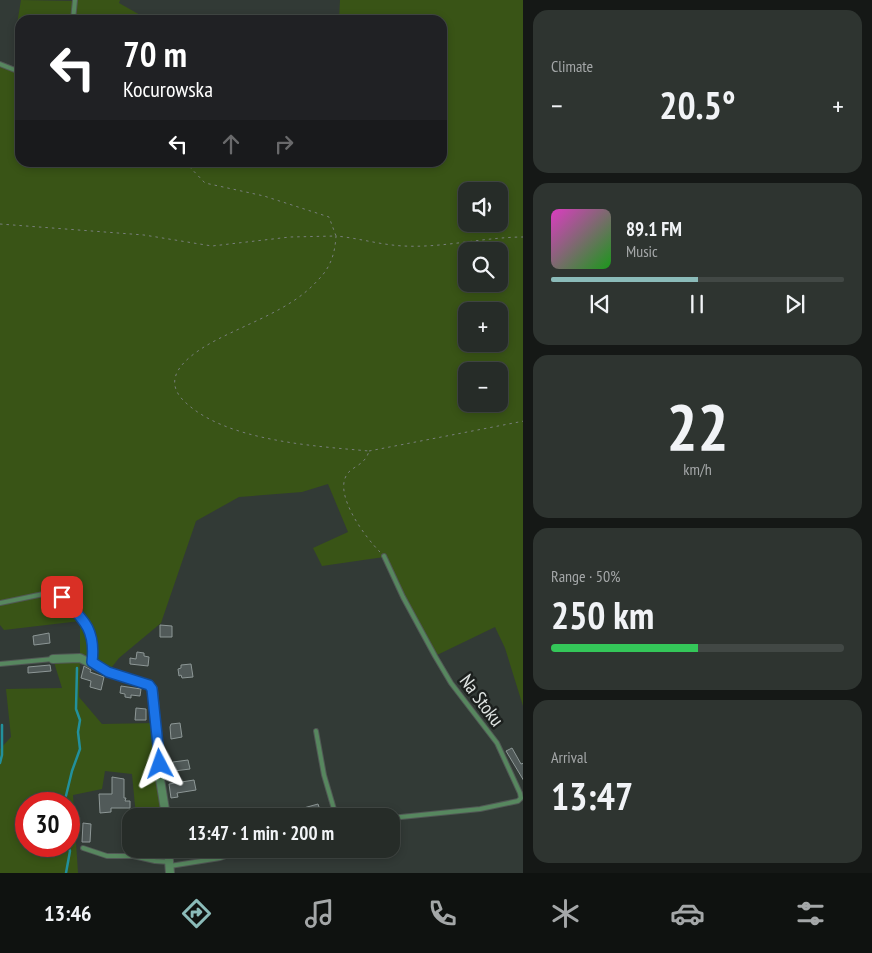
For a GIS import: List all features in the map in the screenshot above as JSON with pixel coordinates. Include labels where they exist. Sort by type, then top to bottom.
[{"type":"street","points":[[53,659],[80,658],[92,662],[108,672],[149,685],[152,689],[160,779],[165,808]]},
{"type":"lane","points":[[72,15],[74,0]]},
{"type":"lane","points":[[0,64],[15,70]]},
{"type":"lane","name":"Na Stoku","points":[[384,556],[403,597],[451,683],[497,743],[508,764],[521,798],[518,801],[480,809],[400,817]]},
{"type":"lane","points":[[0,603],[54,592],[62,597],[86,623],[93,652],[92,662]]},
{"type":"lane","points":[[0,664],[53,659]]},
{"type":"lane","points":[[316,731],[324,775],[334,808]]},
{"type":"lane","points":[[83,848],[107,856],[133,856],[170,867],[220,858]]},
{"type":"path","points":[[190,167],[205,183],[264,196],[329,217],[336,236],[335,249],[330,265],[318,281],[299,297],[204,348],[176,373],[173,383],[176,393],[188,405],[215,422],[237,431],[301,444],[370,451],[523,421]]},
{"type":"path","points":[[0,224],[38,228],[89,229],[144,235],[212,246],[290,237],[336,236],[402,246],[419,246],[523,236]]},
{"type":"path","points":[[370,451],[367,459],[346,475],[344,486],[345,498],[363,532],[384,556]]},
{"type":"green space","points":[[21,0],[120,0],[119,3],[140,15],[18,15]]},
{"type":"green space","points":[[340,0],[523,0],[523,706],[505,648],[495,627],[435,656],[384,557],[322,566],[313,548],[348,532],[328,484],[302,492],[239,497],[196,521],[161,623],[119,658],[108,672],[80,658],[80,621],[4,630],[0,625],[0,64],[15,70],[15,167],[447,167],[447,15],[339,15]]},
{"type":"green space","points":[[80,658],[79,697],[102,724],[156,723],[165,808],[135,808],[132,774],[105,771],[102,789],[80,794],[80,792],[15,792],[15,857],[77,857],[78,873],[0,873],[0,749],[11,737],[6,689],[62,688],[53,659]]},
{"type":"building","points":[[160,625],[172,626],[172,637],[160,637]]},
{"type":"building","points":[[49,633],[50,643],[34,645],[33,636]]},
{"type":"building","points":[[137,652],[144,653],[144,656],[149,657],[148,666],[130,664],[130,658],[136,659]]},
{"type":"building","points":[[191,664],[193,677],[182,678],[181,675],[179,676],[178,669],[181,668],[181,665]]},
{"type":"building","points":[[50,665],[51,671],[28,673],[28,667]]},
{"type":"building","points":[[84,666],[91,670],[90,672],[104,677],[101,690],[90,687],[91,681],[81,678]]},
{"type":"building","points":[[121,686],[141,689],[140,696],[131,695],[131,698],[125,697],[125,694],[120,693]]},
{"type":"building","points":[[136,708],[146,709],[146,720],[135,720]]},
{"type":"building","points":[[180,723],[182,737],[171,739],[171,724]]},
{"type":"building","points":[[512,748],[521,764],[523,763],[523,779],[506,751]]},
{"type":"building","points":[[188,760],[190,769],[174,771],[173,762]]},
{"type":"building","points":[[112,777],[124,779],[124,798],[126,798],[125,801],[130,801],[130,808],[111,808],[111,812],[100,813],[99,794],[112,794]]},
{"type":"building","points":[[194,780],[196,790],[177,793],[178,797],[171,798],[169,784]]},
{"type":"building","points":[[318,804],[319,808],[304,808]]},
{"type":"building","points":[[83,823],[91,824],[90,842],[82,842]]},
{"type":"waterway","points":[[67,792],[80,749],[78,732],[80,720],[76,709],[77,668]]},
{"type":"waterway","points":[[0,763],[2,755],[2,725]]},
{"type":"waterway","points":[[66,873],[69,857]]},
{"type":"route","points":[[62,597],[86,623],[93,652],[92,662],[108,672],[149,685],[152,689],[160,764]]}]
